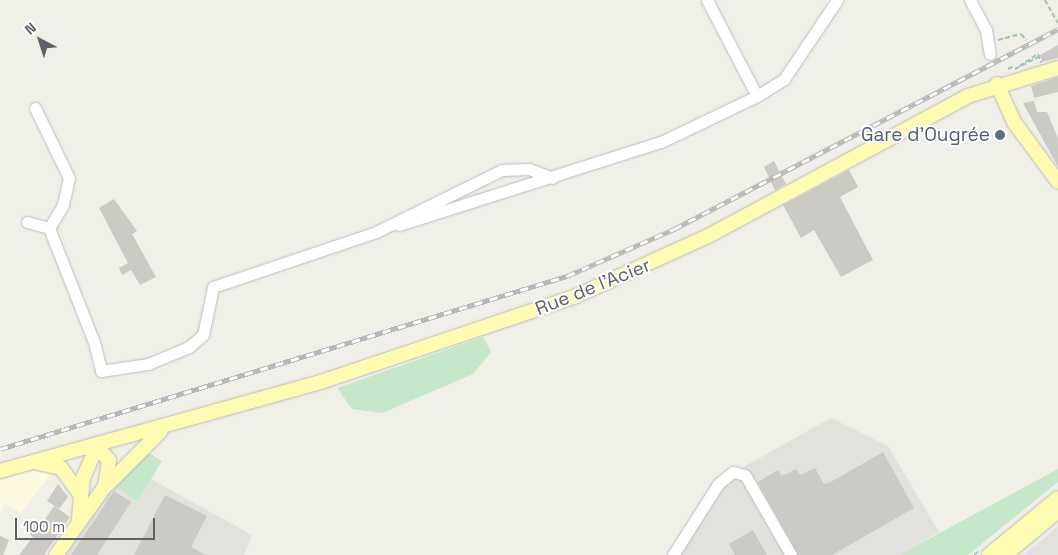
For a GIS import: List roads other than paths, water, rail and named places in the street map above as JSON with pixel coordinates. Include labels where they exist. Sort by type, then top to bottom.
[{"type":"main road","name":"Rue de l'Acier","points":[[0,471],[163,429],[405,355],[574,297],[710,235],[997,84],[1058,68]]},
{"type":"main road","points":[[997,84],[1014,122],[1058,182]]},
{"type":"main road","points":[[56,555],[79,518],[105,486],[163,429]]},
{"type":"main road","points":[[79,518],[80,494],[97,447],[109,460],[105,486]]},
{"type":"main road","points":[[30,462],[61,468],[80,494]]},
{"type":"main road","points":[[989,555],[1058,498]]},
{"type":"main road","points":[[1005,555],[1058,511]]},
{"type":"street","points":[[707,0],[756,96]]},
{"type":"street","points":[[970,0],[986,30],[988,49]]},
{"type":"street","points":[[48,228],[94,342],[101,371],[113,371],[172,357],[203,335],[213,287],[376,232],[552,178],[661,142],[756,96],[784,79],[834,2]]},
{"type":"street","points":[[35,108],[69,178],[62,205],[48,228]]},
{"type":"street","points":[[376,232],[502,170],[529,169],[552,178]]},
{"type":"street","points":[[27,222],[48,228]]},
{"type":"street","points":[[673,555],[718,484],[733,472],[745,476],[791,555]]},
{"type":"railway","points":[[0,449],[567,276],[674,229],[1058,29]]},
{"type":"place","name":"Gare d'Ougrée","points":[[1000,135]]}]
